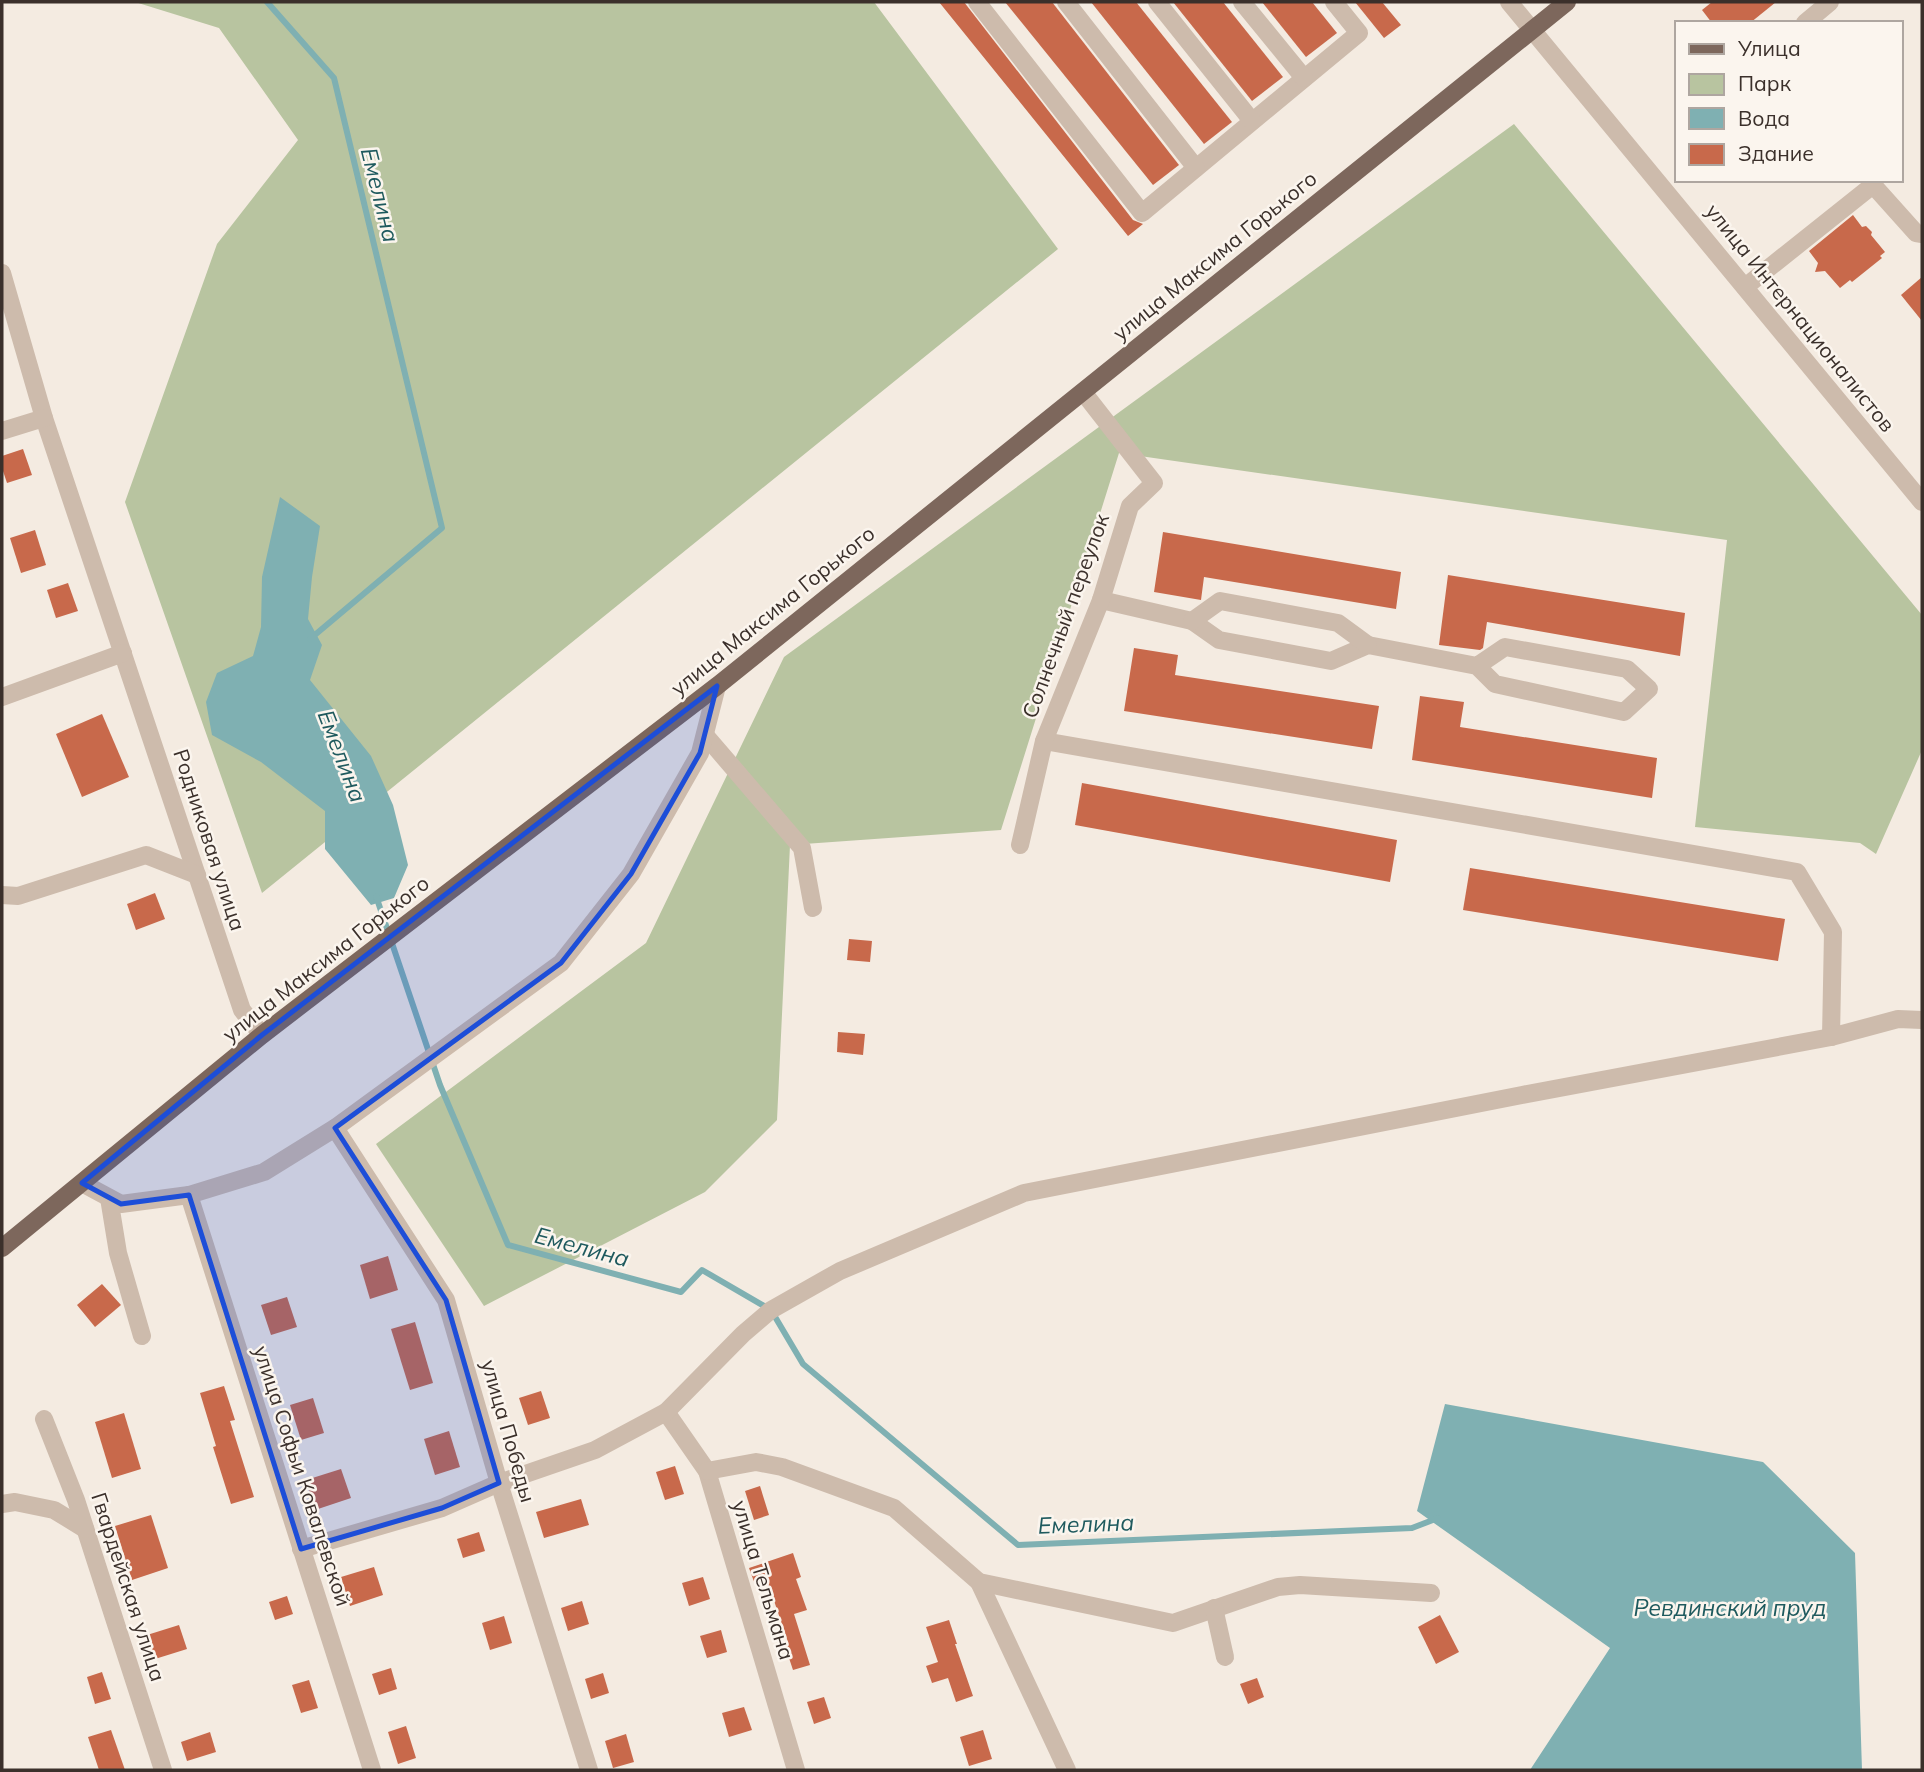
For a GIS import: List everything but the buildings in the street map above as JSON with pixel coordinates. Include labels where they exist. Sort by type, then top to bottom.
[{"type":"main road","name":"улица Максима Горького","points":[[2,1248],[262,1035],[717,686],[1567,2]]},
{"type":"street","points":[[977,2],[1142,213],[1359,33],[1334,2]]},
{"type":"street","points":[[1066,2],[1196,168]]},
{"type":"street","points":[[1157,2],[1252,121]]},
{"type":"street","points":[[1242,2],[1304,78]]},
{"type":"street","name":"улица Интернационалистов","points":[[1509,2],[1922,502]]},
{"type":"street","points":[[1807,21],[1830,2]]},
{"type":"street","points":[[1745,287],[1873,185],[1916,233],[1922,234]]},
{"type":"street","name":"Родниковая улица","points":[[2,273],[44,418],[242,1010],[262,1035]]},
{"type":"street","name":"Солнечный переулок","points":[[1020,845],[1044,741],[1101,600],[1129,506],[1154,483],[1083,392]]},
{"type":"street","points":[[2,431],[44,418]]},
{"type":"street","points":[[1101,600],[1192,621],[1219,640],[1331,661],[1368,645]]},
{"type":"street","points":[[1192,621],[1220,601],[1338,623],[1368,645],[1477,666],[1494,684],[1624,712],[1648,689],[1626,669],[1505,647],[1477,666]]},
{"type":"street","points":[[2,697],[123,653]]},
{"type":"street","points":[[82,1183],[121,1204],[189,1195],[264,1172],[335,1128],[561,963],[631,874],[701,753],[717,686]]},
{"type":"street","points":[[705,735],[802,848],[813,908]]},
{"type":"street","points":[[1044,741],[1797,872],[1833,932],[1831,1037]]},
{"type":"street","points":[[2,895],[18,896],[146,855],[197,875]]},
{"type":"street","points":[[301,1549],[442,1508],[499,1483],[595,1450],[666,1412],[743,1334],[771,1310],[839,1270],[1024,1194],[1831,1037],[1898,1019],[1922,1020]]},
{"type":"street","name":"улица Победы","points":[[335,1128],[446,1300],[499,1483],[589,1770]]},
{"type":"street","name":"улица Софьи Ковалевской","points":[[189,1195],[372,1770]]},
{"type":"street","points":[[109,1198],[118,1253],[142,1336]]},
{"type":"street","name":"улица Тельмана","points":[[666,1412],[706,1471],[796,1770]]},
{"type":"street","name":"Гвардейская улица","points":[[44,1419],[76,1500],[163,1770]]},
{"type":"street","points":[[706,1471],[756,1462],[782,1467],[894,1508],[979,1582],[1068,1770]]},
{"type":"street","points":[[2,1504],[15,1502],[54,1510],[85,1529]]},
{"type":"street","points":[[979,1582],[1173,1623],[1278,1587],[1300,1585],[1431,1593]]},
{"type":"street","points":[[1214,1608],[1225,1657]]},
{"type":"highlighted area","points":[[717,686],[700,753],[631,874],[561,963],[335,1128],[446,1300],[499,1483],[442,1508],[301,1549],[189,1195],[121,1204],[82,1183],[262,1035]]},
{"type":"green space","points":[[135,2],[874,2],[1058,249],[262,893],[125,502],[217,244],[298,140],[219,28]]},
{"type":"green space","points":[[1514,124],[1922,615],[1922,750],[1876,854],[1860,843],[1695,827],[1727,540],[1119,453],[1001,830],[790,845],[777,1120],[705,1192],[484,1306],[376,1144],[646,943],[784,657]]},
{"type":"water","points":[[280,497],[320,526],[308,619],[322,645],[310,680],[371,756],[393,805],[408,865],[394,898],[371,905],[325,849],[325,811],[261,762],[212,735],[206,702],[217,673],[253,656],[261,627],[262,577]]},
{"type":"water","name":"Ревдинский пруд","points":[[1445,1404],[1763,1462],[1855,1553],[1862,1770],[1530,1770],[1610,1648],[1417,1511]]},
{"type":"waterway","name":"Емелина","points":[[267,2],[334,78],[442,528],[310,639]]},
{"type":"waterway","name":"Емелина","points":[[376,896],[440,1085],[508,1245],[681,1292],[702,1270],[771,1310],[803,1364],[1018,1545],[1412,1528],[1438,1518]]}]
